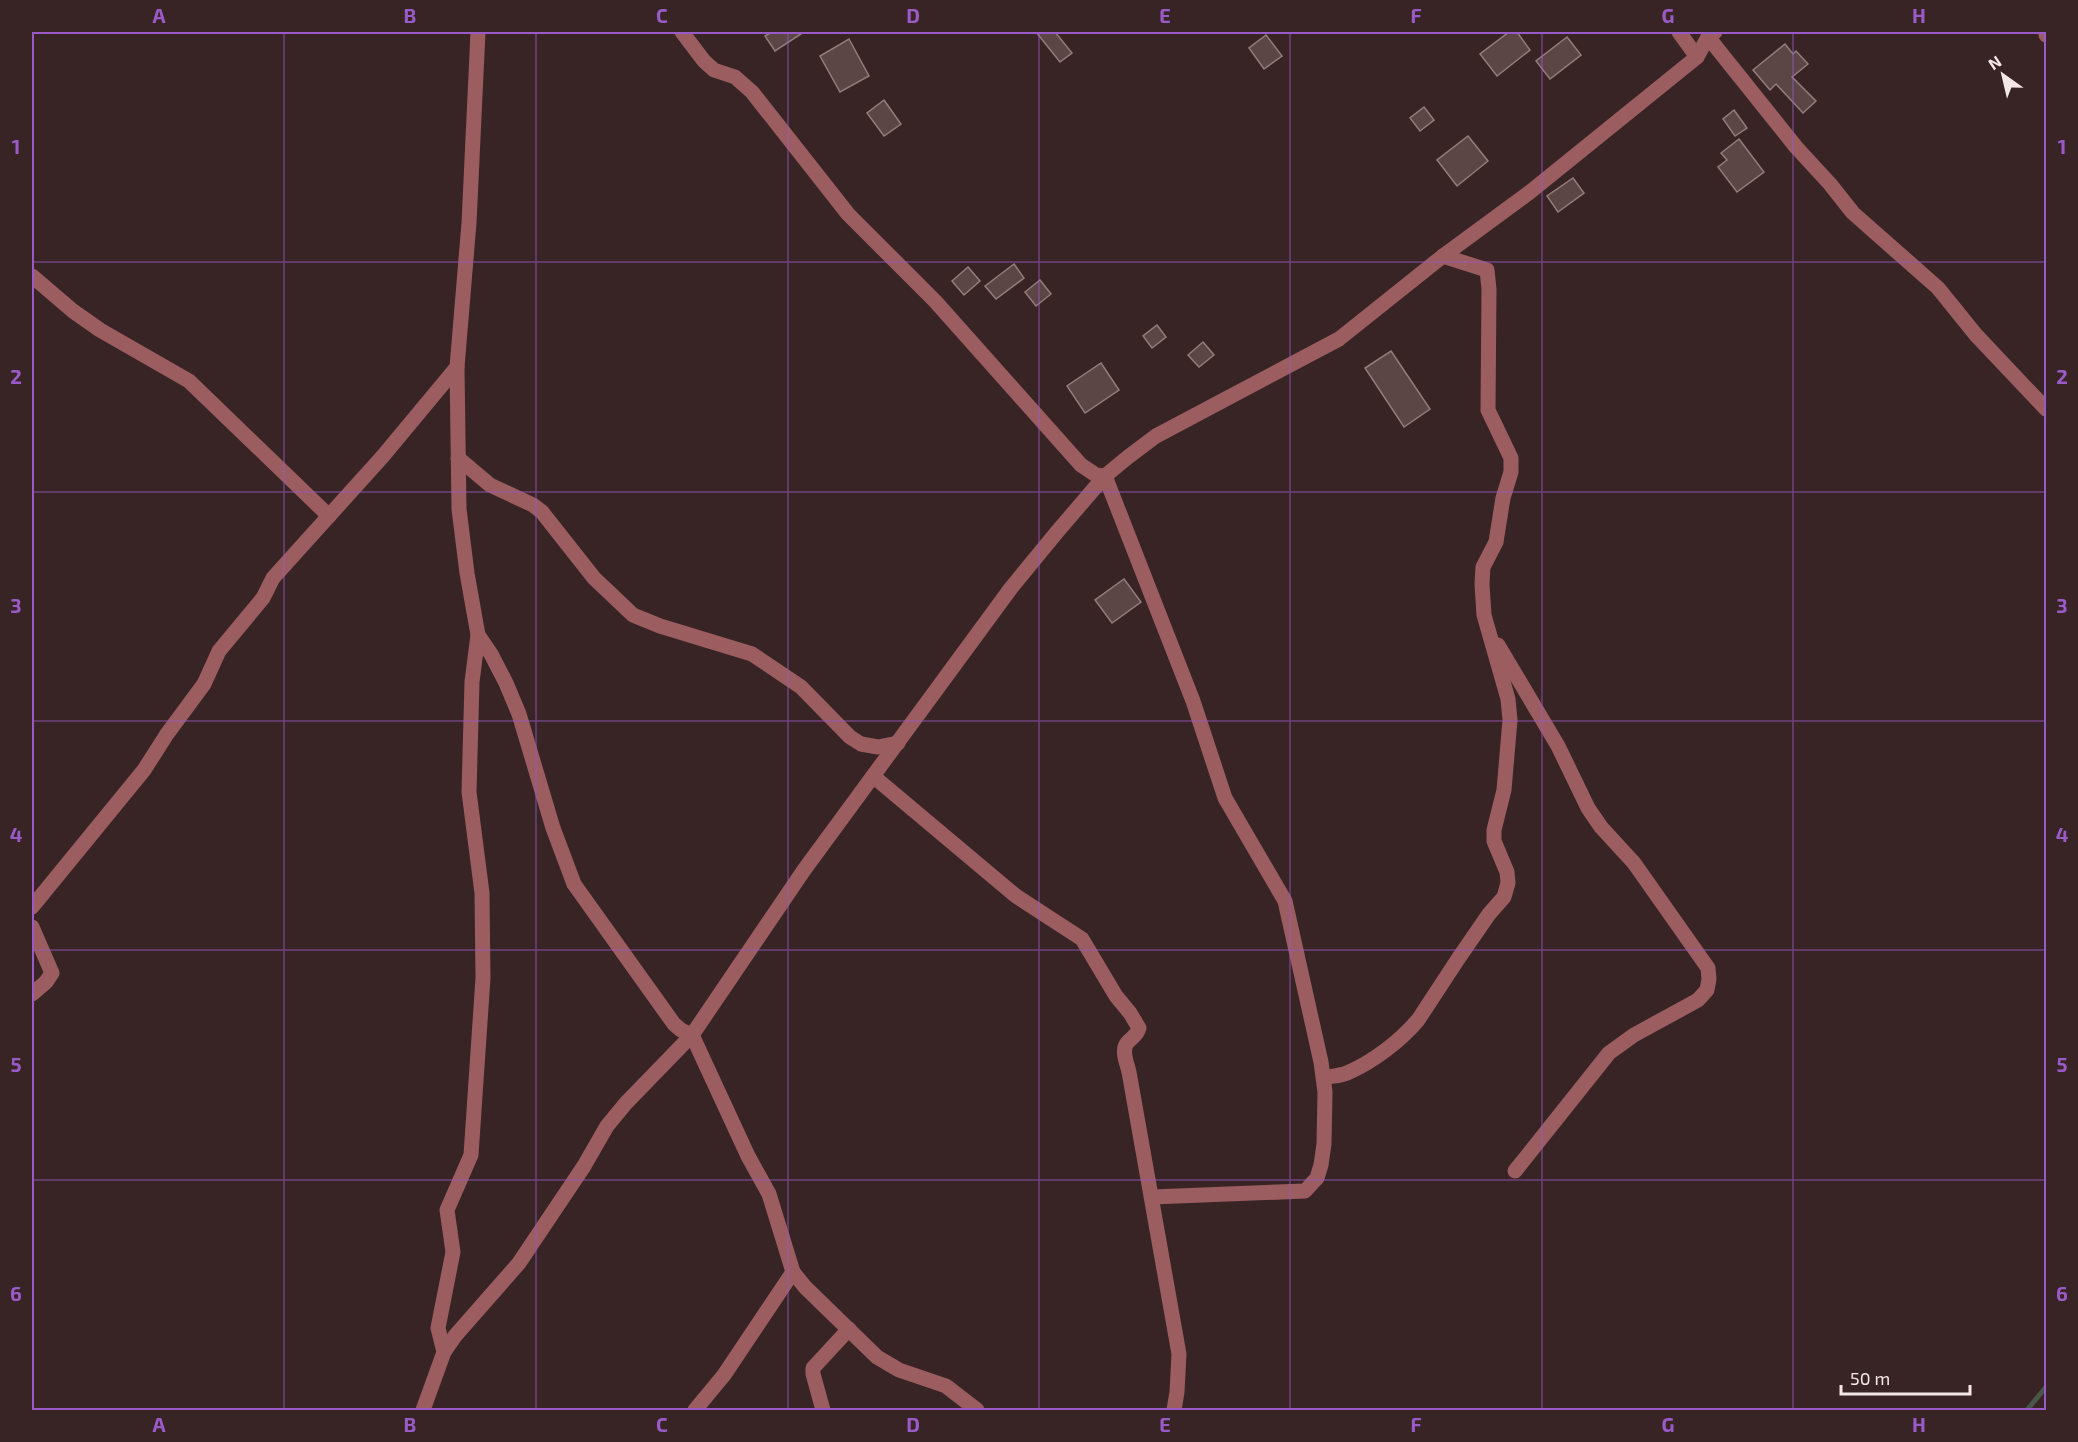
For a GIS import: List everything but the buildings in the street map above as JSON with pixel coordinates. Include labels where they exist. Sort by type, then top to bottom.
[{"type":"street","points":[[444,1352],[438,1328],[453,1252],[447,1210],[471,1155],[483,978],[482,892],[469,792],[472,682],[478,635],[459,510],[457,367],[469,223],[478,32]]},
{"type":"street","points":[[682,32],[704,61],[714,70],[735,77],[752,92],[848,214],[935,301],[1081,465],[1096,475],[1105,477]]},
{"type":"street","points":[[1678,32],[1697,57]]},
{"type":"street","points":[[423,1410],[444,1352],[455,1336],[519,1263],[584,1166],[607,1126],[626,1103],[692,1035],[804,870],[1011,588],[1105,477],[1156,436],[1339,339],[1443,256],[1530,192],[1697,57],[1711,34],[1796,147],[1854,213],[1938,288],[1976,335],[2046,409]]},
{"type":"street","points":[[1324,1078],[1351,1071],[1405,1035],[1418,1020],[1489,914],[1504,897],[1508,883],[1507,872],[1494,840],[1494,830],[1504,790],[1510,720],[1508,699],[1484,615],[1483,567],[1496,542],[1503,498],[1511,472],[1511,458],[1488,410],[1489,289],[1487,270],[1443,256]]},
{"type":"street","points":[[32,276],[73,311],[100,330],[189,381],[329,516]]},
{"type":"street","points":[[32,907],[144,770],[166,734],[204,684],[219,651],[263,598],[273,578],[383,456],[457,367]]},
{"type":"street","points":[[458,458],[490,485],[533,505],[542,512],[594,578],[633,615],[660,626],[752,654],[801,687],[850,737],[861,744],[879,747],[898,743]]},
{"type":"street","points":[[1105,477],[1193,701],[1225,798],[1285,901],[1324,1078],[1324,1144],[1321,1166],[1317,1178],[1305,1191],[1152,1197]]},
{"type":"street","points":[[1487,627],[1558,746],[1588,808],[1601,827],[1634,863],[1708,968],[1709,980],[1707,990],[1698,1000],[1634,1035],[1609,1053],[1515,1172]]},
{"type":"street","points":[[478,635],[491,654],[519,714],[553,828],[574,884],[674,1024],[692,1035],[748,1156],[769,1194],[793,1272],[805,1287],[878,1357],[899,1370],[945,1386],[977,1410]]},
{"type":"street","points":[[873,776],[1016,896],[1082,939],[1138,1028],[1138,1032],[1127,1043],[1125,1054],[1179,1354],[1174,1410]]},
{"type":"street","points":[[32,927],[52,973],[46,982],[32,994]]},
{"type":"street","points":[[695,1410],[724,1375],[793,1272]]},
{"type":"street","points":[[823,1410],[813,1368],[849,1329]]},
{"type":"waterway","points":[[2027,1410],[2046,1387]]}]
